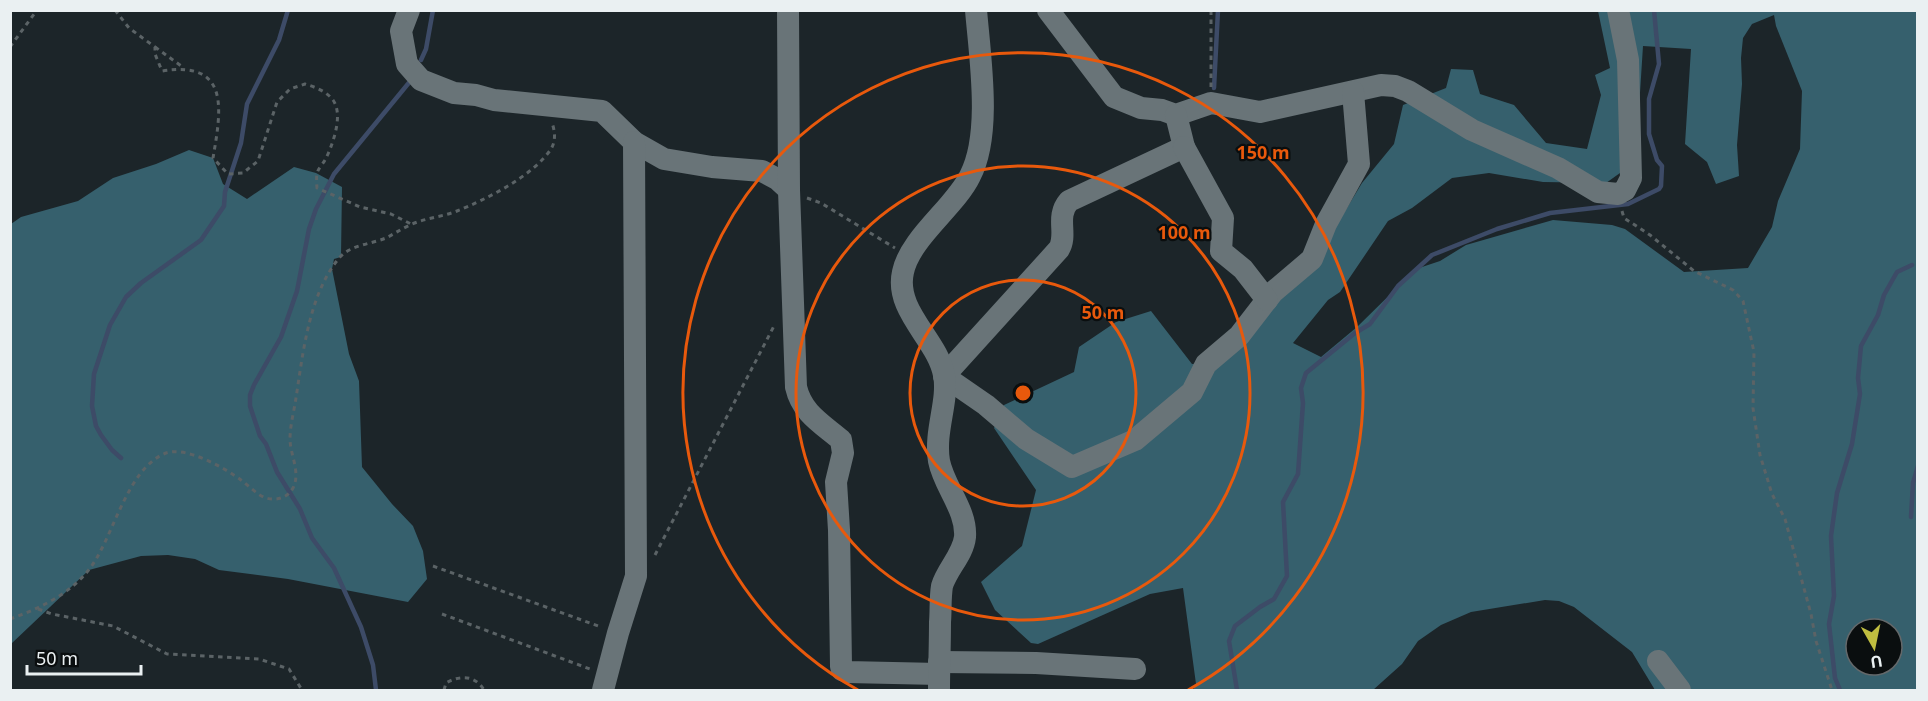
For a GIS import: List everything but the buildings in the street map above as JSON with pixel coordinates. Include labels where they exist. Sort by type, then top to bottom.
[{"type":"street","points":[[409,10],[401,31],[407,64],[421,80],[454,93],[476,95],[494,100],[602,111],[633,142],[664,159],[712,167],[762,171],[777,179],[789,190]]},
{"type":"street","points":[[788,10],[789,190],[796,387],[806,411],[841,440],[842,446],[843,453],[836,482],[839,530],[840,666],[842,670],[939,675],[1036,663],[1135,669]]},
{"type":"street","points":[[939,675],[942,585],[963,548],[965,530],[963,518],[940,463],[938,446],[944,376],[940,364],[906,303],[902,290],[902,273],[909,256],[970,178],[979,154],[982,138],[981,81],[976,10]]},
{"type":"street","points":[[1048,10],[1114,97],[1142,108],[1162,110],[1176,115],[1211,104],[1260,112],[1381,85],[1395,86],[1408,91],[1472,130],[1558,168],[1598,192],[1618,194],[1625,190],[1631,178],[1628,60],[1618,10]]},
{"type":"street","points":[[944,376],[986,405],[1026,439],[1072,467],[1135,440],[1192,392],[1206,364],[1239,336],[1273,292],[1312,259],[1326,224],[1359,164],[1353,92]]},
{"type":"street","points":[[1176,115],[1184,147],[1223,218],[1221,251],[1243,269],[1267,300]]},
{"type":"street","points":[[605,683],[636,576],[633,142]]},
{"type":"street","points":[[944,376],[1059,249],[1062,244],[1061,220],[1064,207],[1069,201],[1184,147]]},
{"type":"street","points":[[1658,661],[1680,690]]},
{"type":"path","points":[[10,47],[37,10]]},
{"type":"path","points":[[115,10],[129,28],[184,68],[200,73],[212,82],[220,110],[213,158],[228,174],[243,173],[258,161],[277,102],[290,89],[305,84],[321,90],[334,101],[338,117],[328,155],[316,173],[317,188],[360,207],[391,214],[411,224]]},
{"type":"path","points":[[1211,10],[1211,104]]},
{"type":"path","points":[[155,47],[155,54],[162,71],[184,68]]},
{"type":"path","points":[[10,619],[38,609],[76,584],[89,570],[124,498],[147,466],[165,453],[195,455],[238,477],[264,498],[279,499],[287,495],[292,490],[295,478],[290,439],[302,358],[316,298],[341,256],[350,250],[386,238],[411,224],[456,211],[497,192],[537,164],[552,147],[556,133],[551,119]]},
{"type":"path","points":[[789,190],[821,203],[909,256]]},
{"type":"path","points":[[1618,194],[1624,218],[1650,235],[1694,271],[1733,290],[1743,301],[1754,352],[1753,408],[1760,454],[1772,494],[1785,519],[1816,640],[1832,690]]},
{"type":"path","points":[[636,576],[654,557],[775,323]]},
{"type":"path","points":[[434,566],[618,633]]},
{"type":"path","points":[[38,609],[113,626],[167,654],[260,659],[289,669],[302,690]]},
{"type":"path","points":[[442,614],[605,683]]},
{"type":"path","points":[[444,690],[446,683],[456,677],[465,677],[473,678],[484,690]]},
{"type":"shaded area","points":[[1598,11],[1917,11],[1917,690],[1655,690],[1632,652],[1574,607],[1559,601],[1545,600],[1471,612],[1441,625],[1418,641],[1402,664],[1373,690],[1193,690],[1196,684],[1183,588],[1150,594],[1038,644],[1031,643],[995,610],[981,582],[1022,546],[1036,490],[994,428],[1004,405],[1074,372],[1079,347],[1116,322],[1151,311],[1192,364],[1216,362],[1333,231],[1362,183],[1394,144],[1403,105],[1446,88],[1451,69],[1473,70],[1480,94],[1514,105],[1546,143],[1587,149],[1601,95],[1595,75],[1610,68]],"holes":[[[1774,15],[1776,26],[1802,91],[1800,149],[1778,201],[1772,227],[1748,268],[1684,272],[1625,229],[1612,225],[1553,220],[1466,245],[1440,261],[1416,269],[1357,327],[1321,357],[1293,343],[1328,300],[1340,292],[1388,221],[1412,208],[1452,178],[1489,173],[1543,182],[1606,183],[1620,173],[1636,155],[1643,46],[1691,49],[1685,144],[1707,162],[1716,184],[1739,176],[1737,145],[1743,38],[1752,24]]]},
{"type":"shaded area","points":[[189,150],[213,158],[223,184],[247,199],[294,167],[316,173],[342,187],[341,257],[334,259],[332,269],[349,354],[359,381],[362,467],[413,526],[423,551],[427,579],[408,602],[288,579],[219,570],[195,559],[168,555],[141,556],[89,570],[11,644],[11,224],[21,217],[78,201],[113,178]]},
{"type":"waterway","points":[[121,458],[101,435],[96,426],[92,406],[94,374],[110,325],[126,297],[141,283],[201,240],[224,206],[225,192],[241,143],[247,104],[279,40],[288,10]]},
{"type":"waterway","points":[[421,60],[426,49],[433,10]]},
{"type":"waterway","points":[[1214,88],[1218,10]]},
{"type":"waterway","points":[[1237,690],[1229,641],[1235,626],[1274,599],[1287,576],[1283,502],[1298,474],[1303,403],[1301,388],[1306,373],[1355,333],[1370,324],[1398,286],[1432,255],[1497,229],[1550,213],[1628,204],[1659,189],[1662,166],[1657,160],[1649,134],[1649,99],[1659,64],[1654,10]]},
{"type":"waterway","points":[[376,690],[373,665],[361,627],[334,568],[312,538],[300,509],[277,472],[266,444],[260,436],[250,406],[250,395],[281,337],[297,291],[309,229],[316,209],[334,174],[412,79]]},
{"type":"waterway","points":[[1840,690],[1835,678],[1829,624],[1834,596],[1831,536],[1837,493],[1852,444],[1860,394],[1858,378],[1861,346],[1897,272],[1912,265]]},
{"type":"waterway","points":[[1911,517],[1913,483],[1918,466]]}]
